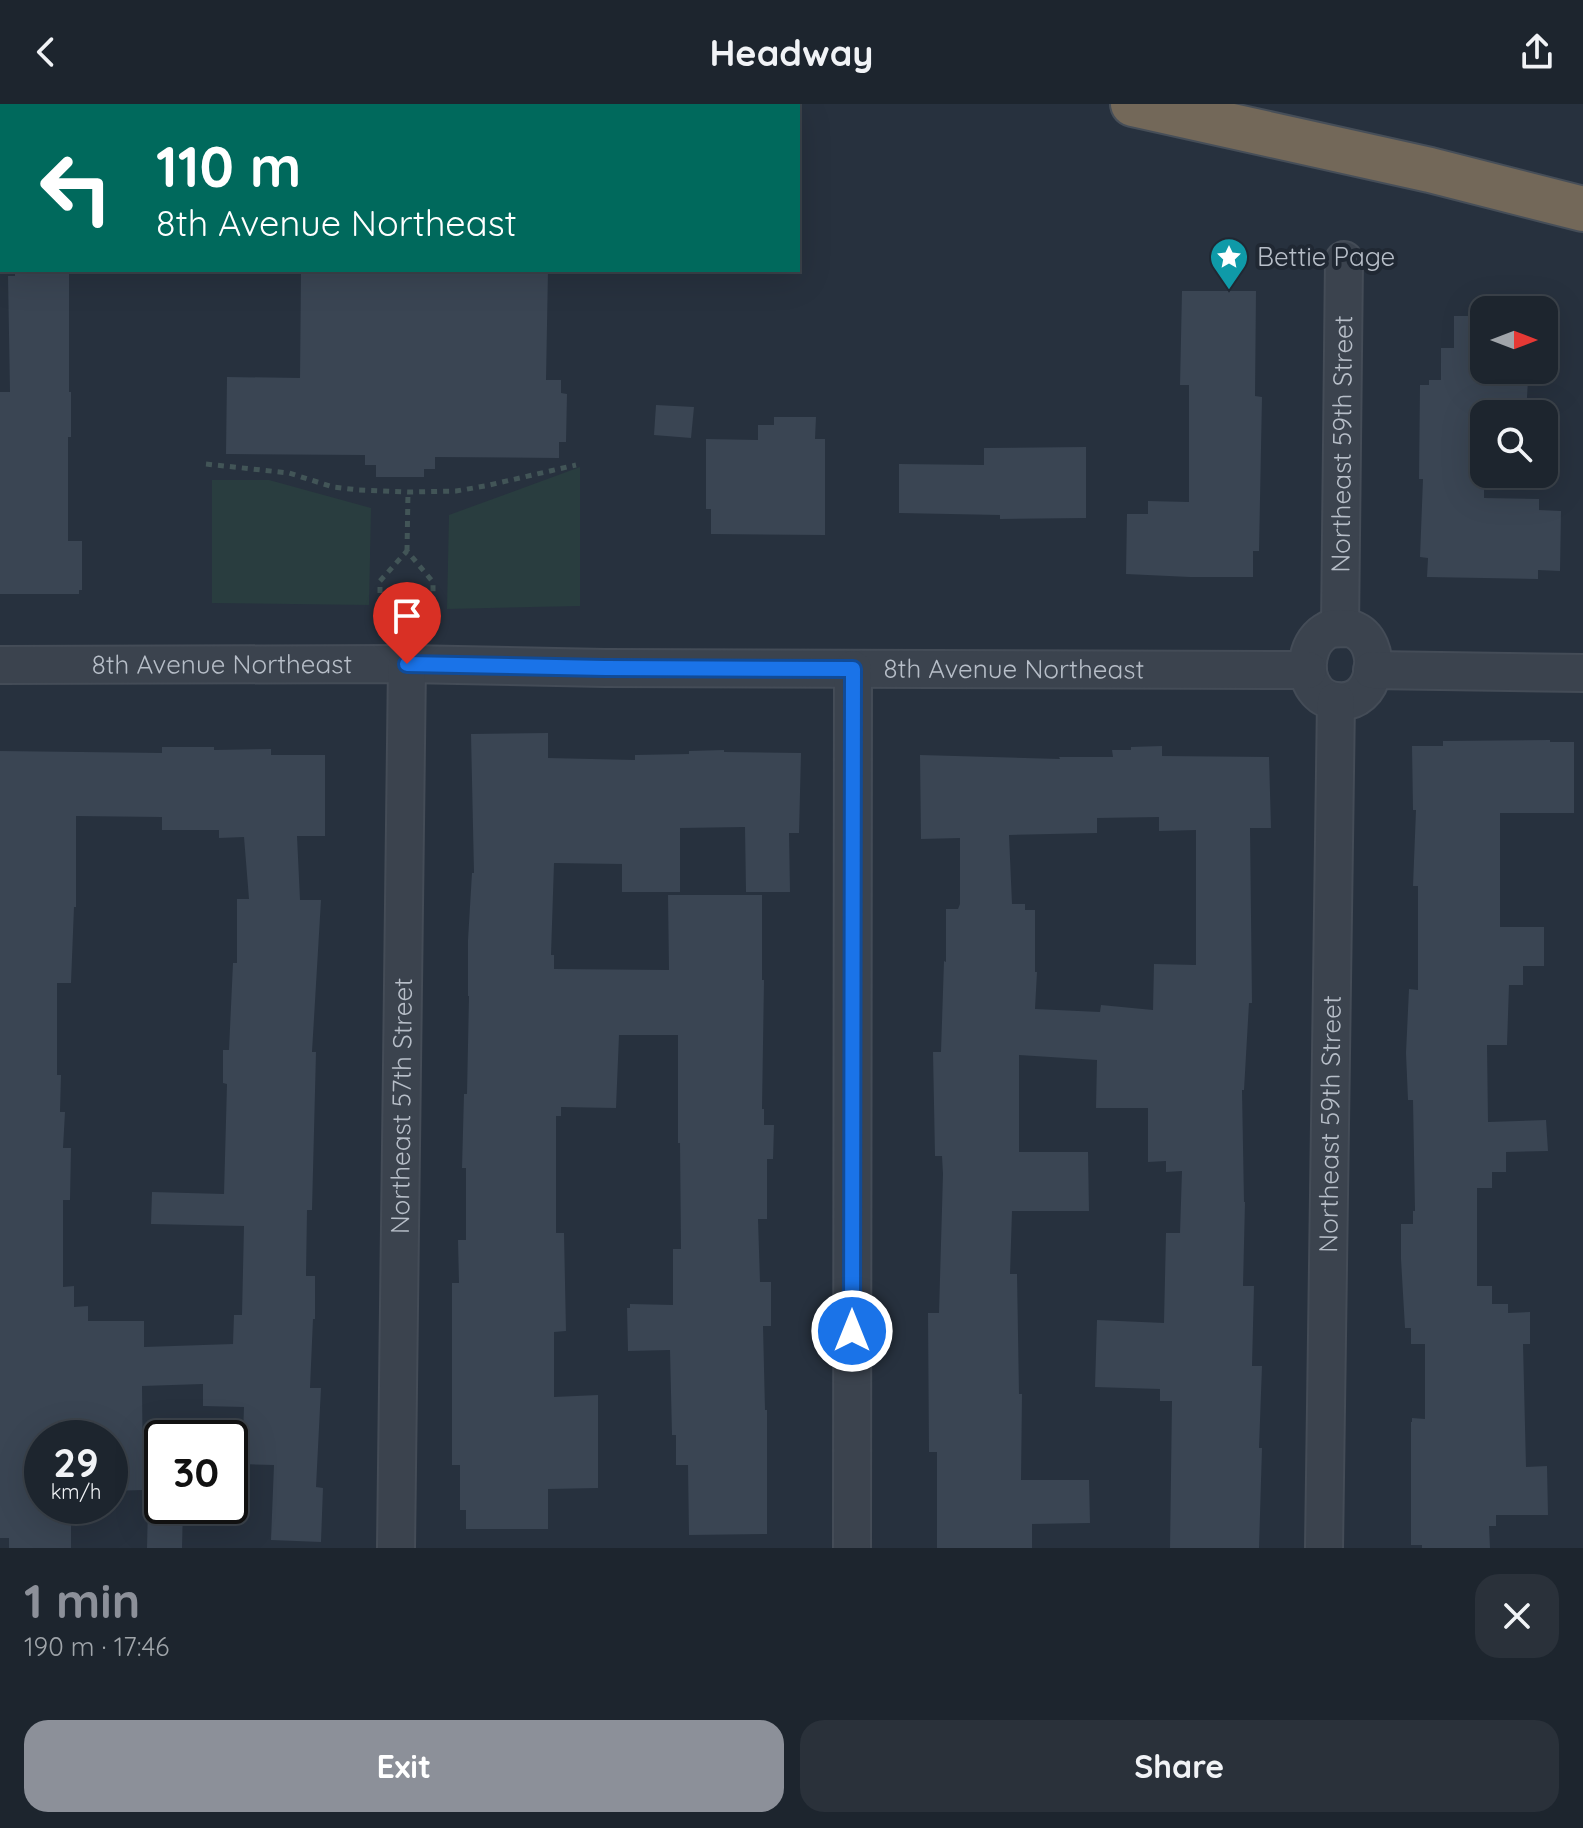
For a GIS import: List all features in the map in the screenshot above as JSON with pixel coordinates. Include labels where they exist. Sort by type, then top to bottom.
[{"type":"highway","points":[[1133,104],[1430,170],[1583,209]]},
{"type":"street","name":"Northeast 59th Street","points":[[1340,628],[1344,260]]},
{"type":"street","points":[[1340,628],[1353,629],[1363,636],[1369,644],[1373,664],[1372,676],[1362,694],[1351,701],[1328,700],[1319,694],[1311,685],[1308,670],[1311,648],[1327,630],[1340,628]]},
{"type":"street","name":"8th Avenue Northeast","points":[[0,665],[407,664],[620,669],[1308,670]]},
{"type":"street","name":"Northeast 57th Street","points":[[396,1548],[407,664]]},
{"type":"street","points":[[852,1548],[853,669]]},
{"type":"street","points":[[1372,670],[1583,673]]},
{"type":"street","name":"Northeast 59th Street","points":[[1324,1548],[1336,701]]},
{"type":"path","points":[[206,464],[280,471],[346,489],[408,492],[456,491],[576,465]]},
{"type":"path","points":[[408,492],[407,551],[433,582],[433,617]]},
{"type":"path","points":[[380,617],[380,581],[407,551]]},
{"type":"green space","points":[[580,467],[580,606],[447,609],[449,515]]},
{"type":"green space","points":[[212,480],[269,480],[371,508],[369,605],[212,603]]},
{"type":"building","points":[[15,272],[69,272],[71,437],[68,437],[68,541],[82,541],[82,590],[79,594],[0,594],[0,392],[10,392],[8,276],[15,276]]},
{"type":"building","points":[[301,272],[548,272],[546,380],[561,380],[561,393],[567,394],[566,442],[559,442],[559,458],[435,457],[435,469],[424,469],[424,477],[376,477],[376,465],[365,465],[365,455],[226,454],[227,377],[300,378]]},
{"type":"building","points":[[1182,291],[1256,291],[1255,396],[1262,397],[1259,551],[1253,551],[1253,577],[1126,574],[1127,514],[1148,514],[1148,501],[1189,502],[1189,385],[1180,385]]},
{"type":"building","points":[[1454,316],[1470,316],[1470,384],[1528,384],[1527,400],[1470,400],[1470,488],[1484,488],[1484,498],[1539,499],[1539,510],[1561,511],[1560,571],[1538,570],[1538,579],[1427,577],[1428,558],[1420,557],[1423,479],[1419,479],[1420,385],[1429,385],[1429,380],[1441,380],[1441,348],[1454,348]]},
{"type":"building","points":[[656,405],[694,407],[691,438],[654,435]]},
{"type":"building","points":[[774,417],[816,417],[815,439],[825,439],[825,535],[711,534],[711,509],[706,509],[706,439],[758,440],[758,425],[774,425]]},
{"type":"building","points":[[1086,447],[1086,518],[1000,519],[1000,515],[899,513],[899,464],[984,465],[984,448]]},
{"type":"building","points":[[548,733],[548,758],[635,760],[635,755],[724,750],[801,753],[799,833],[789,833],[790,892],[746,892],[745,827],[680,828],[680,892],[622,892],[622,864],[554,863],[551,955],[554,955],[554,969],[669,970],[668,895],[762,895],[762,1109],[764,1125],[774,1125],[773,1159],[767,1159],[767,1219],[758,1219],[760,1282],[771,1282],[771,1326],[763,1326],[767,1534],[689,1535],[688,1465],[676,1465],[676,1435],[672,1435],[670,1350],[628,1351],[627,1308],[630,1304],[673,1305],[673,1249],[681,1249],[678,1035],[619,1035],[616,1108],[561,1107],[561,1116],[556,1116],[556,1233],[564,1233],[566,1331],[554,1332],[554,1397],[598,1395],[598,1488],[548,1489],[548,1529],[466,1529],[466,1510],[460,1510],[460,1465],[452,1465],[452,1283],[459,1283],[458,1240],[466,1240],[466,1168],[462,1168],[464,1094],[467,1094],[468,940],[474,873],[471,734]]},
{"type":"building","points":[[1443,741],[1574,742],[1574,813],[1500,813],[1500,927],[1544,927],[1544,966],[1523,966],[1523,985],[1509,985],[1507,1045],[1487,1045],[1488,1122],[1546,1120],[1548,1151],[1506,1152],[1506,1172],[1492,1172],[1492,1188],[1477,1188],[1477,1286],[1492,1286],[1492,1304],[1508,1304],[1508,1313],[1530,1312],[1530,1344],[1523,1344],[1526,1467],[1547,1466],[1548,1515],[1496,1515],[1496,1526],[1489,1526],[1490,1548],[1422,1548],[1422,1545],[1411,1545],[1411,1422],[1412,1418],[1425,1419],[1425,1344],[1411,1344],[1411,1328],[1405,1328],[1401,1259],[1401,1224],[1413,1224],[1415,1211],[1413,1100],[1408,1100],[1406,1053],[1409,989],[1418,990],[1418,886],[1413,886],[1416,810],[1413,810],[1412,746],[1443,746]]},
{"type":"building","points":[[1162,746],[1162,756],[1269,757],[1271,828],[1250,828],[1252,1003],[1249,1003],[1242,1090],[1245,1202],[1243,1286],[1254,1286],[1252,1366],[1262,1366],[1259,1548],[1170,1548],[1172,1401],[1160,1401],[1160,1389],[1095,1387],[1097,1320],[1164,1323],[1166,1233],[1180,1233],[1182,1171],[1166,1172],[1166,1161],[1148,1162],[1148,1108],[1096,1108],[1097,1060],[1019,1055],[1019,1152],[1088,1152],[1089,1211],[1012,1211],[1010,1274],[1017,1274],[1019,1394],[1022,1394],[1021,1480],[1089,1480],[1090,1523],[1032,1524],[1032,1548],[937,1548],[937,1452],[929,1452],[928,1313],[939,1313],[943,1174],[942,1156],[935,1156],[933,1052],[941,1052],[946,909],[958,909],[960,904],[960,838],[921,839],[920,755],[1060,759],[1113,757],[1112,750],[1131,750],[1131,747]],"holes":[[[1159,817],[1159,831],[1196,830],[1196,965],[1154,964],[1153,1010],[1101,1005],[1100,1012],[1035,1009],[1035,910],[1025,910],[1025,904],[1012,904],[1009,835],[1097,833],[1097,818]]]},
{"type":"building","points":[[162,747],[214,747],[214,750],[271,749],[271,755],[325,755],[325,836],[297,836],[300,900],[321,900],[312,1052],[316,1052],[312,1210],[307,1210],[306,1276],[315,1276],[310,1388],[321,1388],[316,1487],[323,1488],[321,1542],[271,1540],[274,1465],[248,1464],[248,1420],[244,1420],[244,1407],[203,1406],[203,1384],[142,1386],[143,1490],[128,1490],[128,1420],[24,1420],[24,1524],[71,1524],[71,1548],[9,1548],[9,1538],[0,1538],[0,751],[162,753]],"holes":[[[76,816],[162,817],[162,830],[219,830],[219,838],[244,837],[249,899],[237,899],[237,963],[233,963],[229,1050],[223,1050],[223,1083],[227,1084],[224,1194],[152,1192],[151,1224],[244,1226],[242,1315],[234,1315],[233,1344],[144,1347],[144,1321],[88,1321],[88,1306],[74,1307],[74,1286],[63,1287],[63,1200],[70,1200],[71,1148],[63,1148],[65,1112],[60,1112],[61,1075],[57,1075],[57,983],[71,983],[76,907]]]},
{"type":"building","points":[[148,1524],[183,1524],[182,1548],[147,1548]]},
{"type":"place","name":"Bettie Page","points":[[1229,291]]},
{"type":"route","points":[[407,664],[853,669],[852,1331]]}]
